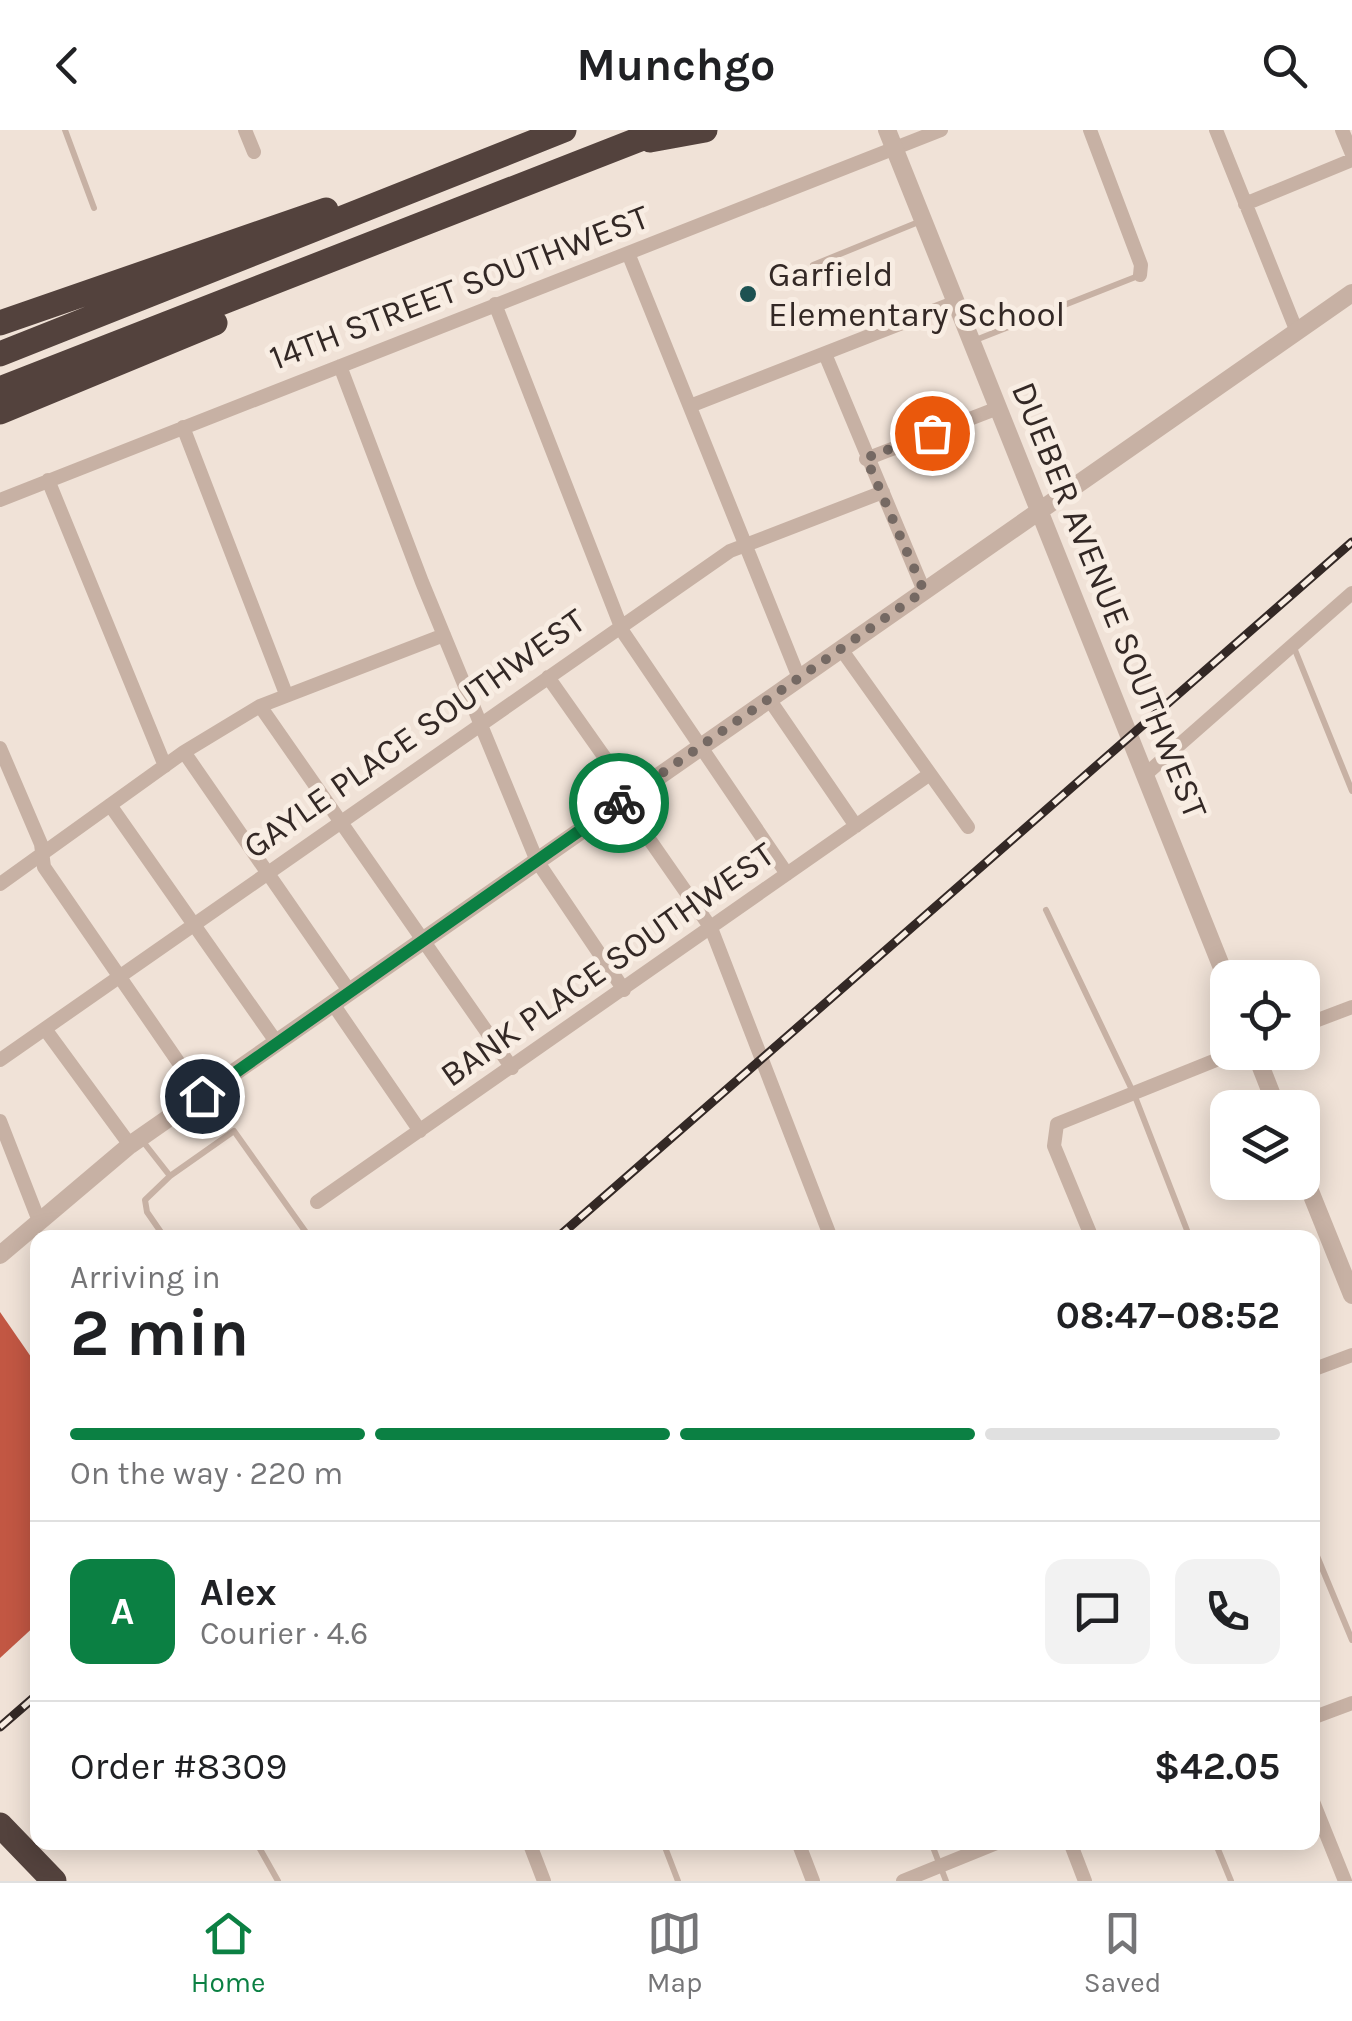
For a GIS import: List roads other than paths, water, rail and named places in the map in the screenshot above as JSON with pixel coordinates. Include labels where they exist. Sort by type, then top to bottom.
[{"type":"highway","points":[[0,354],[564,130]]},
{"type":"highway","points":[[0,389],[663,130]]},
{"type":"highway","points":[[635,142],[705,130]]},
{"type":"highway","points":[[0,323],[292,219],[428,184]]},
{"type":"highway","points":[[0,412],[239,313],[428,224]]},
{"type":"highway","points":[[3,1834],[38,1881]]},
{"type":"highway","points":[[3,1834],[54,1881]]},
{"type":"street","points":[[245,130],[254,152]]},
{"type":"street","name":"DUEBER AVENUE SOUTHWEST","points":[[887,130],[1219,960]]},
{"type":"street","name":"14TH STREET SOUTHWEST","points":[[0,500],[941,130]]},
{"type":"street","points":[[1090,130],[1141,265],[1140,275]]},
{"type":"street","points":[[1216,130],[1296,332]]},
{"type":"street","points":[[1245,204],[1352,157],[1346,134]]},
{"type":"street","points":[[628,253],[799,678]]},
{"type":"street","points":[[0,1255],[135,1142],[1352,293]]},
{"type":"street","points":[[690,406],[956,302]]},
{"type":"street","points":[[495,304],[620,624],[788,874]]},
{"type":"street","points":[[825,354],[924,591]]},
{"type":"street","points":[[340,366],[537,861],[624,990]]},
{"type":"street","points":[[866,458],[998,408]]},
{"type":"street","points":[[183,427],[286,694]]},
{"type":"street","points":[[48,480],[165,766]]},
{"type":"street","name":"GAYLE PLACE SOUTHWEST","points":[[0,1060],[620,624],[745,545],[883,492]]},
{"type":"street","points":[[1145,775],[1352,594]]},
{"type":"street","points":[[0,884],[184,752],[260,706],[444,635]]},
{"type":"street","points":[[840,648],[968,827]]},
{"type":"street","points":[[548,677],[622,782],[631,813],[711,928],[829,1230]]},
{"type":"street","points":[[769,699],[856,826]]},
{"type":"street","points":[[260,706],[512,1068]]},
{"type":"street","points":[[0,748],[6,782],[41,844],[44,867],[202,1096]]},
{"type":"street","points":[[184,752],[350,992]]},
{"type":"street","name":"BANK PLACE SOUTHWEST","points":[[318,1202],[930,774]]},
{"type":"street","points":[[110,805],[276,1043]]},
{"type":"street","points":[[333,1004],[420,1131]]},
{"type":"street","points":[[1320,1019],[1352,1006]]},
{"type":"street","points":[[46,1029],[135,1142]]},
{"type":"street","points":[[1089,1230],[1052,1134],[1061,1122],[1210,1063]]},
{"type":"street","points":[[0,1121],[39,1221]]},
{"type":"street","points":[[1314,1200],[1352,1295]]},
{"type":"street","points":[[1320,1367],[1352,1355]]},
{"type":"street","points":[[1320,1715],[1352,1703]]},
{"type":"street","points":[[1320,1819],[1345,1881]]},
{"type":"street","points":[[532,1850],[544,1881]]},
{"type":"street","points":[[801,1850],[813,1881]]},
{"type":"street","points":[[903,1881],[943,1874],[985,1850]]},
{"type":"street","points":[[1073,1850],[1085,1881]]},
{"type":"lane","points":[[65,130],[94,208]]},
{"type":"lane","points":[[814,266],[922,221]]},
{"type":"lane","points":[[972,342],[1140,275]]},
{"type":"lane","points":[[1293,645],[1352,791]]},
{"type":"lane","points":[[1046,910],[1134,1094],[1187,1230]]},
{"type":"lane","points":[[159,1230],[147,1212],[146,1200],[170,1176],[234,1131],[304,1230]]},
{"type":"lane","points":[[135,1142],[170,1176]]},
{"type":"lane","points":[[1320,1563],[1352,1640]]},
{"type":"lane","points":[[261,1850],[278,1881]]},
{"type":"lane","points":[[667,1850],[678,1881]]},
{"type":"lane","points":[[934,1850],[943,1874]]},
{"type":"lane","points":[[1219,1850],[1231,1881]]},
{"type":"railway","points":[[566,1230],[1352,542]]},
{"type":"railway","points":[[0,1727],[30,1701]]},
{"type":"place","name":"Garfield Elementary School","points":[[748,294]]}]
